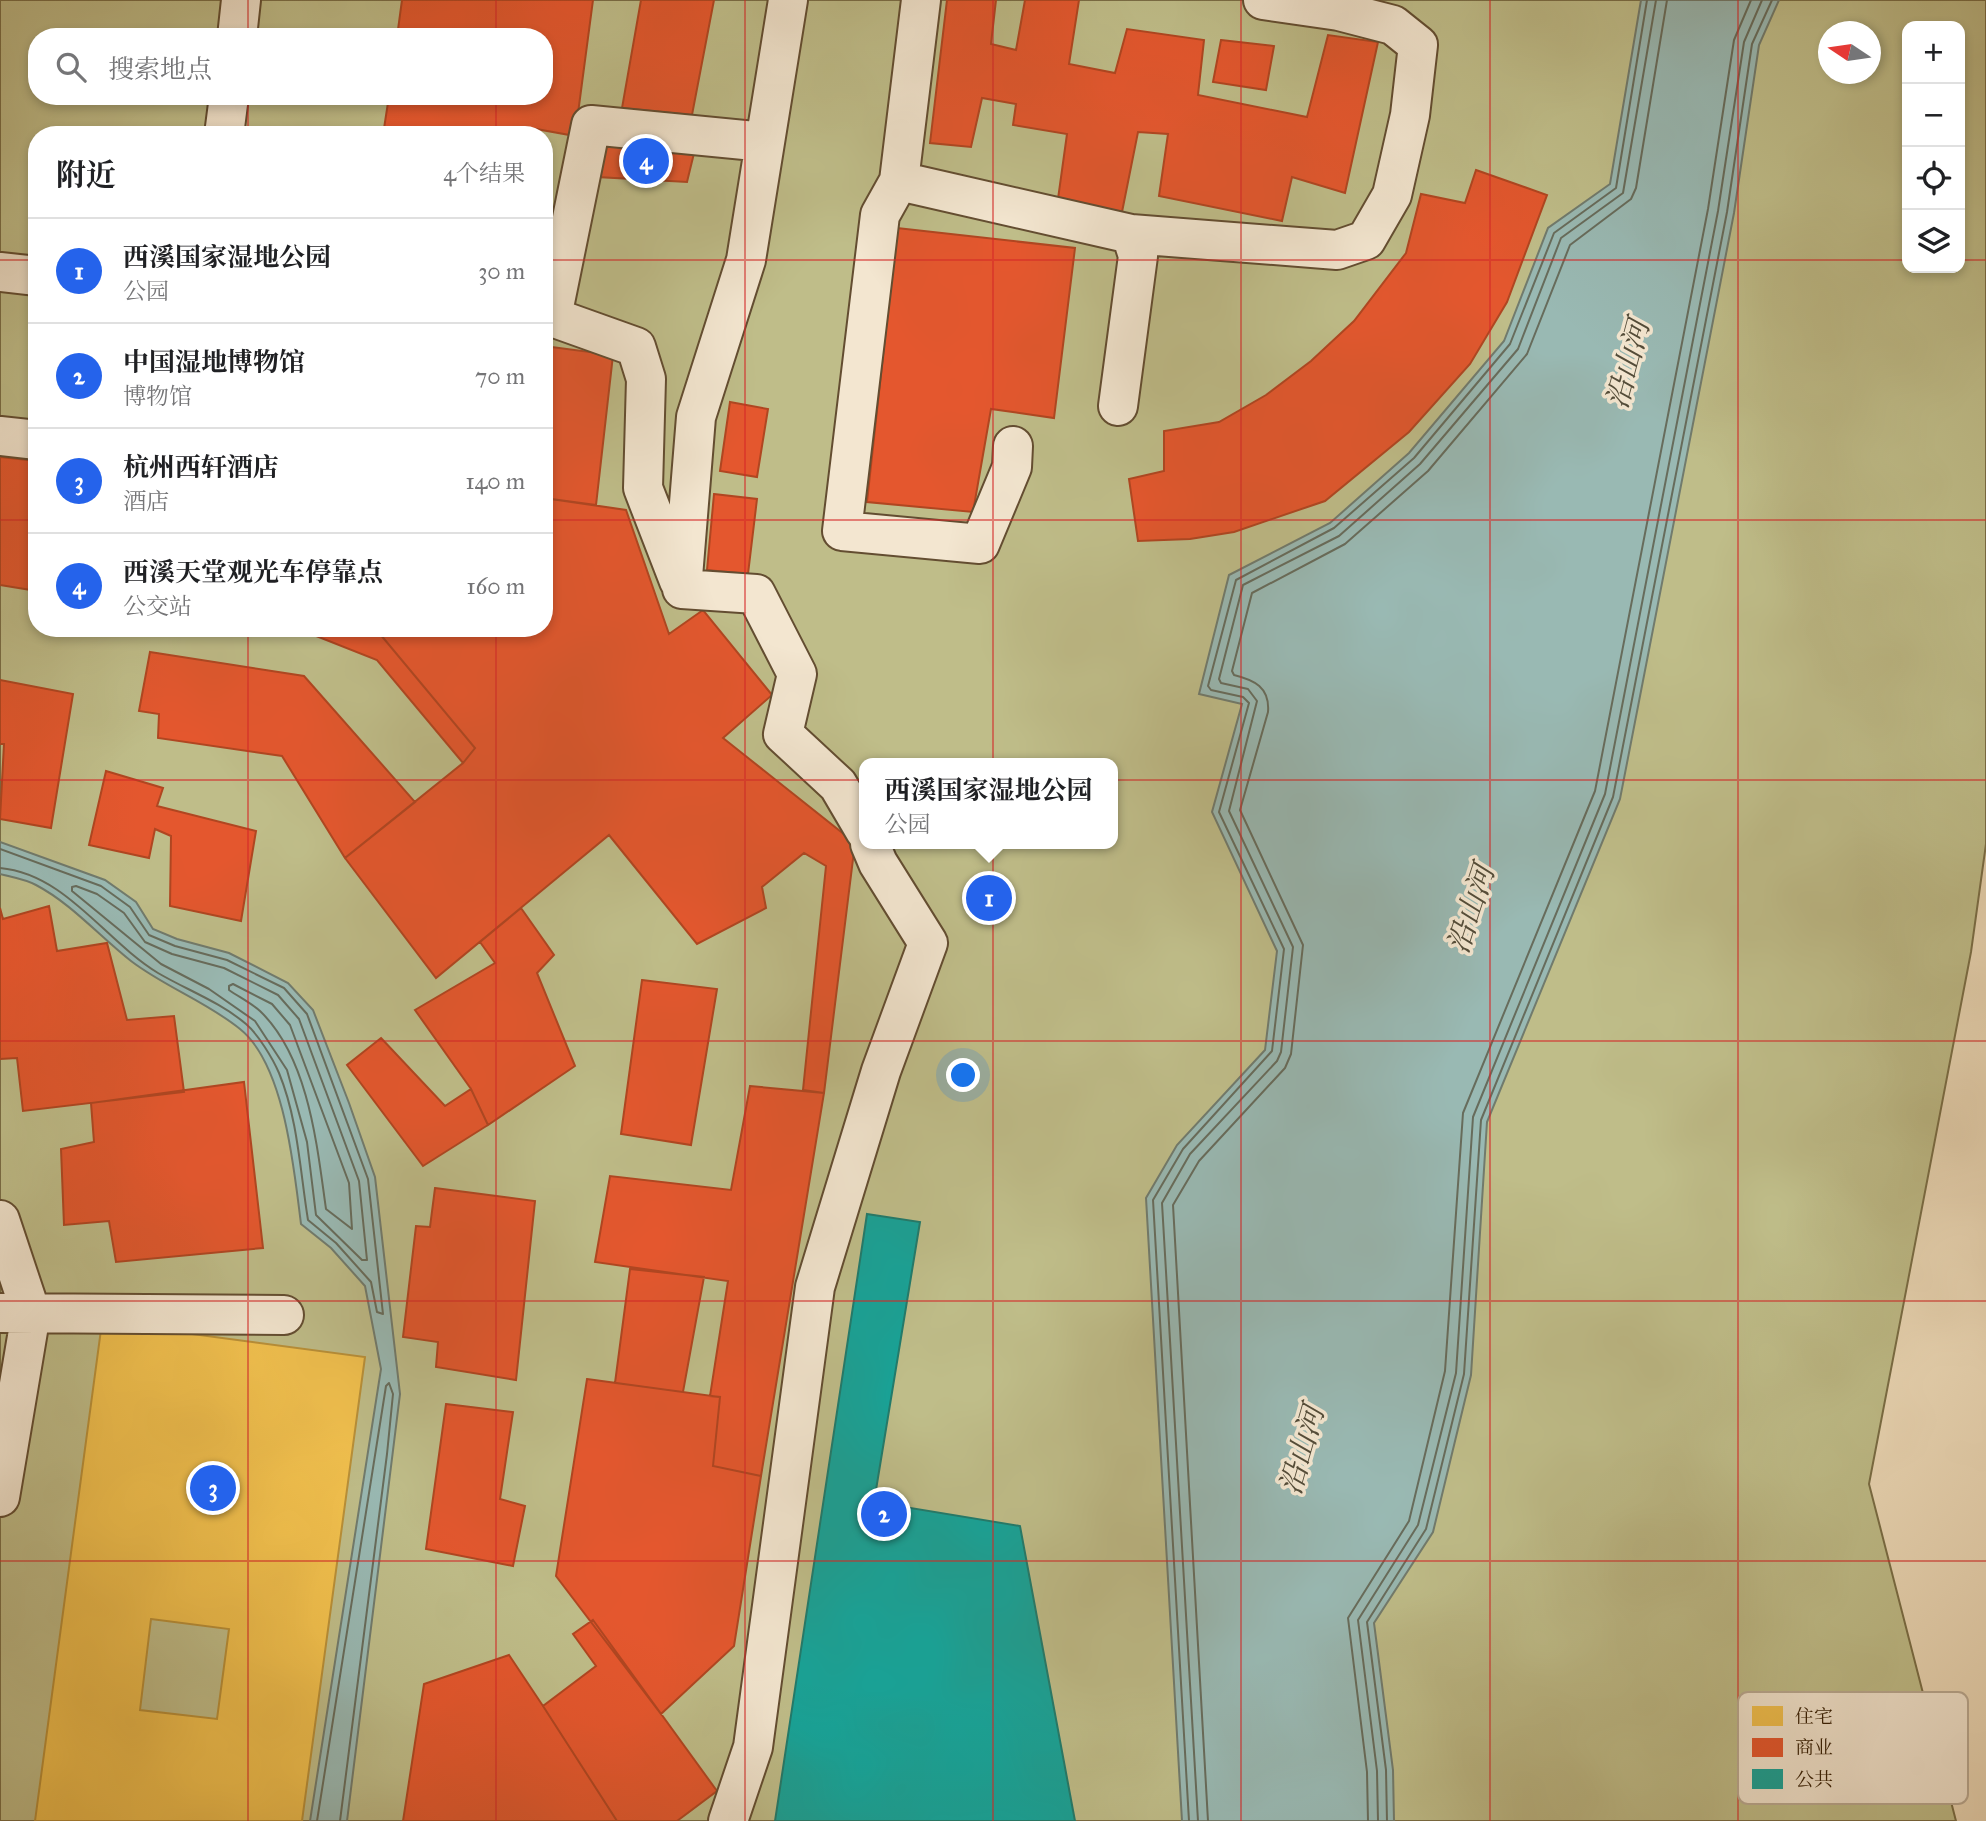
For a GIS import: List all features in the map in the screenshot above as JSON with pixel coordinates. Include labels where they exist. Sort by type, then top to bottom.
[{"type":"street","points":[[238,28],[242,0]]},
{"type":"street","points":[[682,589],[696,417],[746,260],[788,0]]},
{"type":"street","points":[[921,0],[899,181],[880,215],[842,531],[980,544],[1012,467],[1013,446]]},
{"type":"street","points":[[899,181],[1131,234],[1337,250],[1366,240],[1392,195],[1410,115],[1418,45],[1394,25],[1339,11],[1262,0]]},
{"type":"street","points":[[225,126],[228,105]]},
{"type":"street","points":[[553,312],[591,125],[765,142]]},
{"type":"street","points":[[1118,406],[1138,256],[1131,234]]},
{"type":"street","points":[[0,272],[28,275]]},
{"type":"street","points":[[553,317],[636,347],[646,379],[643,488],[682,589]]},
{"type":"street","points":[[0,436],[28,439]]},
{"type":"street","points":[[682,589],[755,594],[797,674],[783,734],[838,785],[859,821]]},
{"type":"street","points":[[728,1821],[753,1747],[815,1287],[881,1070],[928,943],[872,849]]},
{"type":"street","points":[[0,1220],[15,1313],[0,1497]]},
{"type":"street","points":[[15,1313],[284,1315]]},
{"type":"shaded area","points":[[0,0],[1986,0],[1986,844],[1971,952],[1869,1484],[1923,1692],[1738,1692],[1738,1804],[1952,1804],[1956,1821],[0,1821]]},
{"type":"water","name":"沿山河","points":[[1641,0],[1779,0],[1759,45],[1734,213],[1620,799],[1487,1122],[1471,1375],[1433,1532],[1374,1623],[1393,1770],[1394,1821],[1182,1821],[1146,1198],[1177,1145],[1265,1050],[1277,951],[1212,812],[1242,704],[1199,694],[1229,575],[1330,523],[1409,453],[1504,341],[1548,228],[1610,184]]},
{"type":"water","points":[[0,842],[105,880],[136,902],[153,929],[177,939],[229,953],[288,983],[313,1010],[349,1103],[375,1177],[400,1394],[347,1821],[310,1821],[381,1369],[365,1286],[331,1248],[301,1224],[285,1120],[268,1067],[255,1046],[227,1019],[131,961],[49,893],[27,881],[0,874]]},
{"type":"building: 住宅","points":[[102,1322],[365,1357],[302,1821],[35,1821]],"holes":[[[151,1619],[229,1629],[217,1719],[140,1710]]]},
{"type":"building: 商业","points":[[402,0],[593,0],[575,136],[553,132],[553,126],[384,126],[388,105],[553,105],[553,28],[398,28]]},
{"type":"building: 商业","points":[[641,0],[714,0],[692,115],[622,108]]},
{"type":"building: 商业","points":[[947,0],[996,0],[991,44],[1016,50],[1025,0],[1079,0],[1069,64],[1115,73],[1127,29],[1204,40],[1198,95],[1307,117],[1328,35],[1378,42],[1345,193],[1292,177],[1282,221],[1159,196],[1168,134],[1138,132],[1122,212],[1058,199],[1067,134],[1013,125],[1016,104],[982,98],[971,147],[930,143]]},
{"type":"building: 商业","points":[[1221,40],[1274,46],[1266,90],[1213,82]]},
{"type":"building: 商业","points":[[608,132],[696,145],[687,182],[597,177]]},
{"type":"building: 商业","points":[[1476,170],[1547,195],[1507,302],[1470,364],[1409,432],[1325,501],[1234,532],[1190,539],[1138,541],[1129,479],[1164,471],[1164,431],[1219,422],[1266,395],[1311,361],[1354,321],[1406,253],[1421,194],[1465,203]]},
{"type":"building: 商业","points":[[897,228],[1075,248],[1054,418],[991,409],[973,512],[867,502]]},
{"type":"building: 商业","points":[[553,347],[613,355],[596,505],[553,499]]},
{"type":"building: 商业","points":[[730,402],[768,409],[757,477],[720,471]]},
{"type":"building: 商业","points":[[0,457],[28,460],[28,590],[0,585]]},
{"type":"building: 商业","points":[[714,494],[757,499],[748,574],[707,570]]},
{"type":"building: 商业","points":[[553,499],[626,510],[669,634],[703,610],[772,695],[723,738],[855,843],[824,1093],[803,1090],[826,866],[804,853],[762,887],[766,908],[697,944],[609,835],[436,978],[345,858],[463,763],[475,748],[382,637],[553,637]]},
{"type":"building: 商业","points":[[319,637],[382,637],[475,748],[463,763],[377,660]]},
{"type":"building: 商业","points":[[150,652],[304,676],[415,802],[345,858],[282,756],[158,738],[159,714],[139,711]]},
{"type":"building: 商业","points":[[0,680],[73,694],[51,828],[0,819],[4,744],[0,744]]},
{"type":"building: 商业","points":[[106,771],[163,788],[157,806],[256,831],[241,921],[170,906],[171,836],[155,829],[149,858],[89,845]]},
{"type":"building: 商业","points":[[49,906],[57,951],[107,943],[127,1020],[174,1016],[184,1092],[23,1111],[17,1058],[0,1059],[0,908],[3,919]]},
{"type":"building: 商业","points":[[521,908],[554,955],[537,973],[575,1066],[488,1125],[471,1089],[415,1010],[495,963],[480,942]]},
{"type":"building: 商业","points":[[642,980],[717,989],[691,1145],[621,1134]]},
{"type":"building: 商业","points":[[381,1038],[445,1106],[471,1089],[488,1125],[423,1166],[347,1065]]},
{"type":"building: 商业","points":[[244,1082],[263,1248],[116,1262],[109,1221],[64,1225],[61,1149],[94,1142],[91,1103]]},
{"type":"building: 商业","points":[[750,1086],[824,1093],[761,1476],[713,1466],[720,1397],[710,1396],[728,1281],[595,1262],[610,1176],[731,1190]]},
{"type":"building: 商业","points":[[435,1188],[535,1201],[516,1380],[436,1367],[438,1342],[403,1337],[416,1226],[430,1227]]},
{"type":"building: 商业","points":[[630,1269],[704,1277],[683,1392],[615,1383]]},
{"type":"building: 商业","points":[[587,1379],[720,1397],[713,1466],[761,1476],[734,1646],[661,1714],[556,1576]]},
{"type":"building: 商业","points":[[446,1404],[513,1412],[500,1499],[525,1506],[513,1566],[426,1549]]},
{"type":"building: 商业","points":[[593,1620],[717,1791],[677,1821],[617,1821],[543,1706],[596,1666],[573,1634]]},
{"type":"building: 商业","points":[[509,1655],[617,1821],[403,1821],[424,1684]]},
{"type":"building: 公共","points":[[867,1214],[920,1222],[874,1502],[1020,1526],[1075,1821],[775,1821]]},
{"type":"place","name":"西溪天堂观光车停靠点","points":[[646,161]]},
{"type":"place","name":"西溪国家湿地公园","points":[[989,898]]},
{"type":"place","name":"杭州西轩酒店","points":[[213,1488]]},
{"type":"place","name":"中国湿地博物馆","points":[[884,1514]]}]
